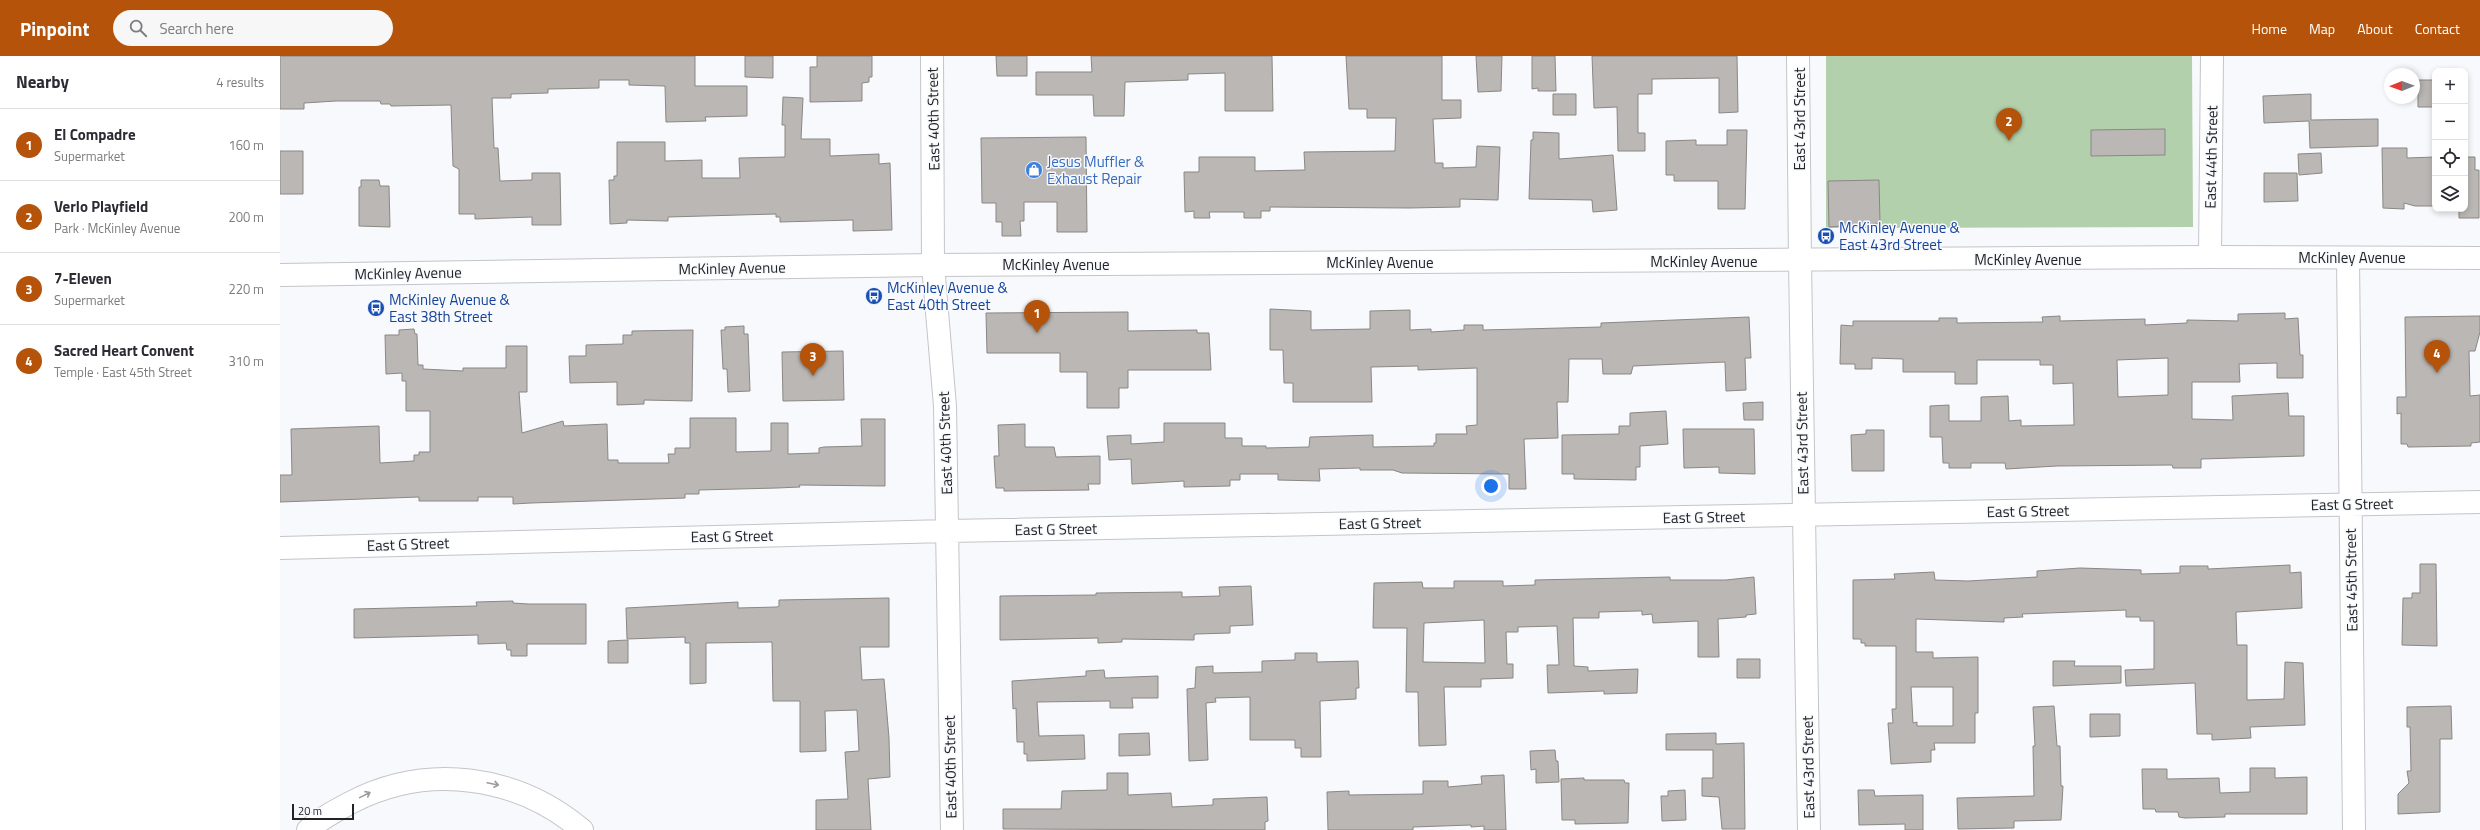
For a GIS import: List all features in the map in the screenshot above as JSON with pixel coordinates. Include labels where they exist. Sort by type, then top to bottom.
[{"type":"main road","name":"East 40th Street","points":[[932,56],[933,265],[945,406],[952,830]]},
{"type":"main road","name":"East 43rd Street","points":[[1798,56],[1803,515],[1809,830]]},
{"type":"main road","name":"East 44th Street","points":[[2210,257],[2212,56]]},
{"type":"main road","name":"McKinley Avenue","points":[[280,275],[933,265],[1800,261],[2210,257],[2480,258]]},
{"type":"main road","name":"East 45th Street","points":[[2348,258],[2349,504],[2354,830]]},
{"type":"main road","name":"East G Street","points":[[280,548],[947,531],[2480,502]]},
{"type":"main road","points":[[308,830],[336,811],[370,793],[406,782],[455,779],[493,783],[523,792],[546,804],[582,830]]},
{"type":"green space","points":[[1826,56],[2192,56],[2193,227],[1826,228]]},
{"type":"building","points":[[280,56],[695,56],[695,86],[747,86],[747,116],[705,117],[706,121],[666,122],[665,86],[629,85],[629,80],[599,80],[599,88],[548,89],[548,93],[511,94],[511,98],[492,98],[494,148],[498,148],[500,181],[532,180],[532,173],[560,173],[561,225],[532,225],[532,217],[475,219],[475,214],[459,214],[459,169],[453,166],[451,105],[391,106],[390,104],[381,104],[380,101],[336,101],[304,103],[304,109],[280,109]]},
{"type":"building","points":[[745,56],[773,56],[773,78],[745,77]]},
{"type":"building","points":[[817,56],[872,56],[872,77],[869,77],[869,82],[862,83],[862,101],[810,102],[810,67],[817,67]]},
{"type":"building","points":[[996,56],[1027,56],[1027,76],[997,76]]},
{"type":"building","points":[[1091,56],[1272,56],[1273,111],[1225,111],[1225,73],[1188,74],[1188,80],[1125,82],[1124,116],[1094,116],[1093,95],[1036,95],[1036,72],[1092,72]]},
{"type":"building","points":[[1346,56],[1442,56],[1442,100],[1461,100],[1461,118],[1433,119],[1435,163],[1443,163],[1443,168],[1476,167],[1477,146],[1500,147],[1498,200],[1460,199],[1460,207],[1270,207],[1270,211],[1261,211],[1261,218],[1244,218],[1244,212],[1209,212],[1210,218],[1194,218],[1194,211],[1185,212],[1184,172],[1199,172],[1199,157],[1255,157],[1255,171],[1305,170],[1304,152],[1395,151],[1396,118],[1367,118],[1367,109],[1349,109]]},
{"type":"building","points":[[1476,56],[1502,56],[1501,91],[1478,92]]},
{"type":"building","points":[[1532,56],[1555,56],[1556,91],[1538,91],[1538,88],[1532,89]]},
{"type":"building","points":[[1592,56],[1737,56],[1738,112],[1719,113],[1719,78],[1652,79],[1652,94],[1638,94],[1638,133],[1645,133],[1645,151],[1618,151],[1617,107],[1594,108]]},
{"type":"building","points":[[2420,80],[2432,80],[2432,107],[2418,107],[2418,104],[2420,104]]},
{"type":"building","points":[[1553,94],[1576,94],[1576,115],[1553,115]]},
{"type":"building","points":[[2311,94],[2311,120],[2378,119],[2378,146],[2310,148],[2309,121],[2264,123],[2263,96]]},
{"type":"building","points":[[783,97],[803,98],[801,139],[830,139],[830,156],[879,154],[879,164],[890,163],[892,230],[853,231],[853,220],[780,222],[780,217],[776,217],[776,214],[668,217],[668,221],[627,220],[627,223],[610,224],[609,180],[614,180],[614,176],[617,176],[617,142],[665,142],[665,161],[702,160],[702,178],[740,178],[739,158],[785,157],[785,125],[782,125]]},
{"type":"building","points":[[2165,129],[2165,155],[2091,156],[2091,130]]},
{"type":"building","points":[[1727,130],[1747,130],[1745,209],[1718,209],[1718,181],[1674,181],[1674,175],[1666,175],[1666,141],[1696,140],[1696,145],[1727,145]]},
{"type":"building","points":[[1533,132],[1559,133],[1559,159],[1613,155],[1617,210],[1593,212],[1592,200],[1529,199],[1531,140],[1533,140]]},
{"type":"building","name":"Jesus Muffler & Exhaust Repair","points":[[1086,137],[1087,232],[1057,232],[1057,202],[1024,202],[1024,221],[1020,221],[1021,236],[1002,236],[1002,222],[996,222],[996,203],[982,203],[981,138]]},
{"type":"building","points":[[2382,148],[2407,148],[2407,158],[2432,157],[2432,206],[2415,206],[2404,203],[2404,209],[2383,208]]},
{"type":"building","points":[[280,151],[303,151],[303,194],[280,194]]},
{"type":"building","points":[[2321,153],[2322,173],[2299,175],[2298,154]]},
{"type":"building","points":[[2468,157],[2475,157],[2475,170],[2479,170],[2479,218],[2459,218],[2459,212],[2468,212]]},
{"type":"building","points":[[2264,173],[2297,173],[2298,201],[2264,202]]},
{"type":"building","points":[[361,180],[379,180],[380,186],[389,186],[390,227],[359,226],[359,187],[361,187]]},
{"type":"building","points":[[1879,180],[1880,223],[1829,227],[1828,181]]},
{"type":"building","points":[[1270,309],[1311,311],[1311,330],[1370,329],[1370,311],[1410,310],[1410,330],[1431,329],[1431,332],[1464,330],[1464,325],[1483,325],[1483,330],[1601,327],[1601,323],[1749,317],[1751,358],[1745,358],[1746,390],[1726,391],[1725,362],[1633,366],[1631,374],[1603,374],[1602,359],[1569,359],[1568,402],[1557,402],[1558,438],[1524,439],[1526,489],[1509,489],[1509,474],[1402,473],[1393,470],[1360,470],[1360,468],[1319,469],[1320,481],[1278,480],[1278,474],[1240,474],[1240,480],[1230,480],[1230,486],[1184,487],[1184,481],[1132,484],[1131,459],[1109,460],[1107,436],[1131,435],[1131,444],[1164,442],[1164,423],[1225,423],[1225,438],[1242,438],[1242,446],[1266,446],[1266,448],[1309,447],[1310,437],[1373,435],[1373,447],[1434,446],[1434,443],[1436,443],[1436,434],[1467,434],[1466,426],[1477,425],[1477,368],[1418,370],[1418,366],[1371,367],[1372,402],[1293,402],[1293,383],[1284,383],[1283,350],[1270,350]]},
{"type":"building","points":[[1128,312],[1128,331],[1197,330],[1197,333],[1209,333],[1211,370],[1128,370],[1128,388],[1119,388],[1119,408],[1087,408],[1087,372],[1060,372],[1060,353],[987,353],[986,313]]},
{"type":"building","points":[[2285,313],[2285,319],[2298,318],[2300,355],[2303,355],[2303,378],[2277,378],[2277,363],[2239,364],[2240,382],[2192,382],[2192,419],[2233,420],[2232,396],[2288,393],[2289,416],[2304,416],[2304,456],[2201,459],[2201,468],[2173,468],[2172,465],[2057,466],[2006,469],[2005,463],[1971,463],[1971,468],[1949,468],[1949,463],[1943,463],[1942,437],[1930,437],[1930,406],[1949,405],[1949,421],[1981,421],[1981,397],[2008,396],[2009,421],[2021,420],[2021,426],[2074,425],[2073,383],[2053,384],[2053,365],[2040,365],[2040,360],[1977,360],[1977,384],[1955,384],[1955,372],[1903,372],[1903,359],[1872,358],[1872,369],[1855,369],[1855,364],[1840,364],[1841,325],[1853,326],[1853,321],[1939,321],[1939,318],[1957,318],[1957,323],[2043,322],[2042,317],[2060,316],[2060,321],[2145,319],[2145,325],[2187,323],[2187,320],[2238,321],[2238,314]],"holes":[[[2168,358],[2168,395],[2118,397],[2117,360]]]},
{"type":"building","points":[[2480,316],[2480,332],[2475,351],[2469,351],[2470,396],[2480,395],[2480,442],[2471,443],[2471,446],[2408,447],[2407,444],[2401,444],[2401,413],[2397,414],[2397,397],[2406,397],[2405,317]]},
{"type":"building","points":[[744,326],[744,334],[748,334],[750,391],[728,392],[727,369],[723,369],[721,330],[725,330],[725,327]]},
{"type":"building","points":[[414,329],[415,334],[417,334],[418,365],[423,365],[423,369],[463,371],[463,368],[506,368],[506,346],[527,346],[527,392],[519,392],[522,433],[563,421],[564,426],[607,424],[608,460],[618,460],[618,463],[669,463],[668,454],[675,454],[675,448],[690,448],[690,418],[736,418],[736,452],[771,451],[771,423],[788,423],[788,454],[819,453],[819,448],[824,447],[862,446],[861,419],[885,419],[885,486],[799,485],[800,487],[699,490],[699,494],[685,494],[685,498],[513,504],[513,497],[478,497],[478,501],[419,501],[419,497],[280,502],[280,475],[292,475],[291,429],[379,426],[380,463],[414,461],[414,455],[419,455],[419,452],[430,452],[430,411],[406,411],[406,381],[402,381],[402,373],[386,374],[385,335],[399,335],[399,330]]},
{"type":"building","points":[[693,330],[692,401],[644,400],[644,404],[617,405],[617,382],[570,383],[569,356],[586,356],[586,345],[623,344],[623,335],[632,335],[632,331]]},
{"type":"building","points":[[843,351],[844,400],[783,401],[782,352]]},
{"type":"building","points":[[1763,402],[1763,420],[1744,420],[1743,403]]},
{"type":"building","points":[[1666,411],[1668,444],[1640,446],[1640,467],[1636,467],[1636,480],[1574,479],[1574,474],[1562,474],[1562,435],[1619,434],[1619,426],[1630,426],[1630,413]]},
{"type":"building","points":[[1025,424],[1025,447],[1054,447],[1056,457],[1100,456],[1100,484],[1088,484],[1089,490],[1004,491],[1004,488],[996,488],[994,456],[999,456],[998,425]]},
{"type":"building","points":[[1683,429],[1754,429],[1755,474],[1719,473],[1719,467],[1684,468]]},
{"type":"building","points":[[1866,430],[1884,430],[1884,471],[1852,471],[1851,435],[1866,434]]},
{"type":"building","points":[[2420,564],[2436,564],[2437,646],[2402,645],[2403,598],[2412,598],[2412,593],[2420,593]]},
{"type":"building","points":[[2290,565],[2290,573],[2301,572],[2302,608],[2236,612],[2237,645],[2247,645],[2247,700],[2284,699],[2285,662],[2303,663],[2305,725],[2250,727],[2251,738],[2212,740],[2212,734],[2197,734],[2195,683],[2126,686],[2125,670],[2154,669],[2154,621],[2140,621],[2140,617],[2126,617],[2126,610],[2022,614],[2023,617],[2004,618],[2004,622],[1916,619],[1916,652],[1933,652],[1933,658],[1978,657],[1978,713],[1975,713],[1975,743],[1934,743],[1935,750],[1931,750],[1931,762],[1891,764],[1888,723],[1893,723],[1892,709],[1896,709],[1896,646],[1865,646],[1865,643],[1861,643],[1861,639],[1853,639],[1853,580],[1895,579],[1894,574],[1934,572],[1935,580],[1968,581],[2037,577],[2037,571],[2080,568],[2141,570],[2141,574],[2180,573],[2180,566],[2208,566],[2208,569]],"holes":[[[1911,687],[1953,687],[1953,726],[1917,726],[1917,722],[1913,723]]]},
{"type":"building","points":[[1670,577],[1670,580],[1726,580],[1754,577],[1756,614],[1746,615],[1746,617],[1718,619],[1719,657],[1698,657],[1698,621],[1653,623],[1652,614],[1642,615],[1642,611],[1599,612],[1599,618],[1573,618],[1574,666],[1588,667],[1588,671],[1638,669],[1637,693],[1604,694],[1604,691],[1548,693],[1547,665],[1559,665],[1557,626],[1518,627],[1518,632],[1506,632],[1507,664],[1513,664],[1513,678],[1481,679],[1481,687],[1444,687],[1446,745],[1419,746],[1418,692],[1406,692],[1407,628],[1373,628],[1374,583],[1422,582],[1423,588],[1454,588],[1454,581],[1503,581],[1503,586],[1535,585],[1535,580]],"holes":[[[1484,620],[1485,663],[1423,662],[1424,623]]]},
{"type":"building","points":[[1251,586],[1253,625],[1230,626],[1230,633],[1196,634],[1194,635],[1194,640],[1122,639],[1122,642],[1098,643],[1098,638],[1000,640],[1000,596],[1182,592],[1182,597],[1220,596],[1219,587]]},
{"type":"building","points":[[889,598],[889,647],[860,647],[862,680],[884,679],[889,738],[890,777],[868,779],[871,830],[816,830],[816,800],[848,799],[845,752],[859,751],[857,710],[825,711],[826,751],[800,752],[800,701],[773,701],[772,642],[706,643],[706,683],[690,684],[690,643],[685,643],[685,637],[627,639],[626,608],[738,602],[738,608],[777,607],[779,606],[779,600]]},
{"type":"building","points":[[513,601],[513,603],[528,604],[586,604],[586,644],[527,644],[527,656],[511,656],[511,650],[507,650],[506,643],[478,644],[478,635],[354,638],[354,609],[477,606],[476,602]]},
{"type":"building","points":[[628,640],[628,663],[608,663],[608,641]]},
{"type":"building","points":[[1295,653],[1317,653],[1317,662],[1358,661],[1359,688],[1356,688],[1356,699],[1320,701],[1321,757],[1301,757],[1301,748],[1295,748],[1295,740],[1250,740],[1250,697],[1215,698],[1216,702],[1206,703],[1208,760],[1189,761],[1187,689],[1195,688],[1196,667],[1213,666],[1213,673],[1262,672],[1262,661],[1295,660]]},
{"type":"building","points":[[1737,659],[1760,659],[1760,678],[1737,678]]},
{"type":"building","points":[[2053,661],[2075,661],[2074,666],[2121,666],[2121,683],[2053,686]]},
{"type":"building","points":[[1104,670],[1105,678],[1158,676],[1158,698],[1132,698],[1133,708],[1110,708],[1110,701],[1037,702],[1039,736],[1084,735],[1085,759],[1027,761],[1027,754],[1024,754],[1024,742],[1017,742],[1016,708],[1013,709],[1012,681],[1086,676],[1086,671]]},
{"type":"building","points":[[2054,706],[2057,746],[2060,746],[2061,786],[2063,786],[2061,820],[2014,821],[2014,828],[1958,829],[1957,798],[2034,796],[2033,746],[2035,746],[2033,707]]},
{"type":"building","points":[[2451,706],[2452,739],[2440,739],[2440,812],[2398,814],[2398,794],[2409,783],[2407,771],[2411,771],[2410,727],[2407,727],[2407,707]]},
{"type":"building","points":[[2090,714],[2120,714],[2120,736],[2090,737]]},
{"type":"building","points":[[1149,733],[1150,755],[1119,756],[1119,734]]},
{"type":"building","points":[[1716,733],[1716,744],[1744,743],[1745,829],[1722,829],[1719,797],[1702,796],[1702,778],[1713,778],[1713,750],[1666,750],[1666,734]]},
{"type":"building","points":[[1555,750],[1556,761],[1558,761],[1559,782],[1536,783],[1536,769],[1531,770],[1530,751]]},
{"type":"building","points":[[2250,768],[2275,768],[2275,778],[2307,777],[2307,814],[2225,814],[2225,817],[2185,818],[2179,817],[2178,812],[2156,812],[2155,809],[2143,809],[2142,769],[2167,769],[2167,779],[2219,778],[2220,793],[2250,792]]},
{"type":"building","points":[[1107,773],[1128,773],[1128,795],[1171,793],[1172,807],[1213,805],[1213,799],[1267,797],[1268,821],[1265,822],[1265,830],[1003,829],[1003,809],[1061,809],[1062,791],[1107,790]]},
{"type":"building","points":[[1504,775],[1506,830],[1484,830],[1484,826],[1471,827],[1471,825],[1413,827],[1413,830],[1328,830],[1327,792],[1349,791],[1349,795],[1423,794],[1423,781],[1448,781],[1448,787],[1482,784],[1481,776]]},
{"type":"building","points":[[1584,778],[1584,780],[1624,780],[1625,783],[1629,783],[1628,823],[1575,824],[1575,820],[1562,820],[1561,779]]},
{"type":"building","points":[[1685,790],[1686,820],[1662,821],[1661,796],[1668,796],[1668,791]]},
{"type":"building","points":[[1858,790],[1874,790],[1875,796],[1923,795],[1923,830],[1905,830],[1905,824],[1859,825]]},
{"type":"place","name":"Verlo Playfield","points":[[2009,141]]},
{"type":"place","name":"Jesus Muffler & Exhaust Repair","points":[[1034,170]]},
{"type":"place","name":"McKinley Avenue & East 43rd Street","points":[[1826,236]]},
{"type":"place","name":"McKinley Avenue & East 40th Street","points":[[874,296]]},
{"type":"place","name":"McKinley Avenue & East 38th Street","points":[[376,308]]},
{"type":"place","name":"El Compadre","points":[[1037,333]]},
{"type":"place","name":"Sacred Heart Convent","points":[[2437,373]]},
{"type":"place","name":"7-Eleven","points":[[813,376]]}]
